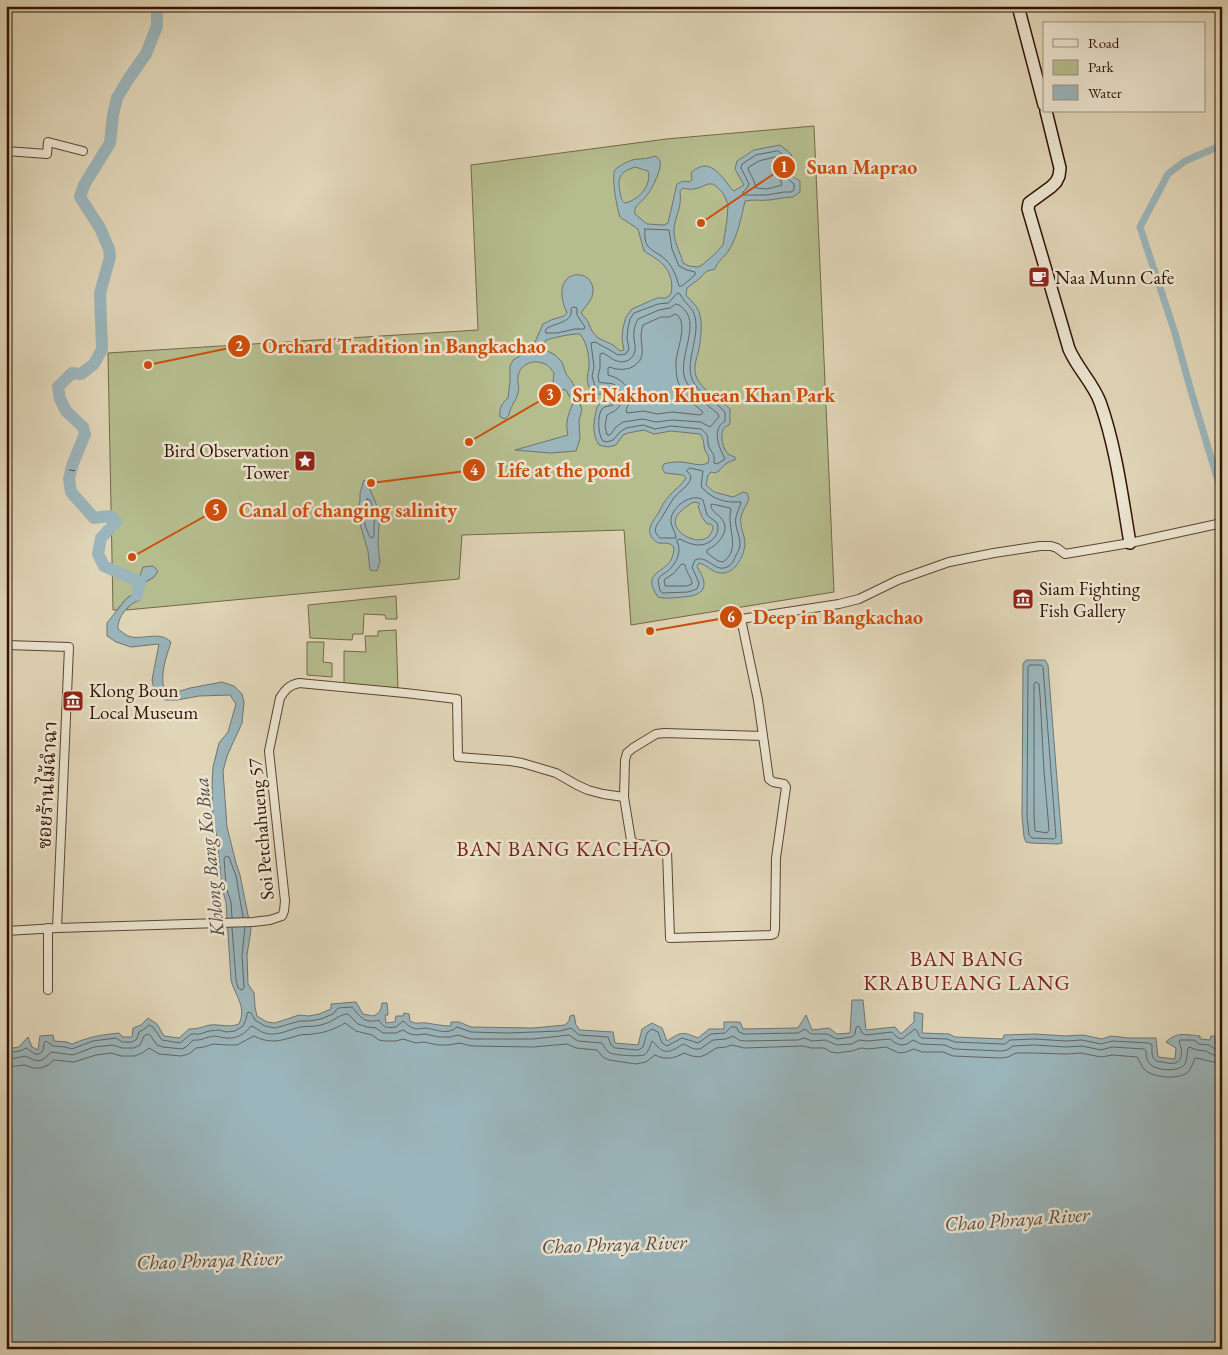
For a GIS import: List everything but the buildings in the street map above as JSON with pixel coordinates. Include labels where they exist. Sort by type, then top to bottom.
[{"type":"street","points":[[1018,6],[1043,101]]},
{"type":"street","points":[[1046,112],[1060,168],[1060,176],[1050,188],[1029,202],[1028,209],[1069,349],[1096,392],[1111,437],[1130,543]]},
{"type":"street","points":[[6,151],[47,154],[48,142],[83,151]]},
{"type":"street","points":[[763,736],[673,732],[656,734],[627,753],[625,760],[624,797],[631,840],[635,844],[663,846],[667,850],[670,938],[774,934],[776,858],[786,788],[784,784],[773,782],[769,779],[758,700],[742,619],[839,604],[859,599],[898,580],[949,562],[994,553],[1051,546],[1065,554],[1222,524]]},
{"type":"street","name":"ซอยร้านไม้ฉำฉา","points":[[6,645],[69,647],[57,928]]},
{"type":"street","name":"Soi Petchahueng 57","points":[[6,931],[253,922],[277,919],[282,916],[285,901],[269,751],[280,698],[292,685],[318,685],[457,699],[458,757],[522,763],[556,773],[588,790],[624,797]]},
{"type":"street","points":[[48,928],[48,990]]},
{"type":"green space","points":[[814,126],[834,592],[631,625],[624,530],[462,535],[459,579],[126,610],[132,602],[140,600],[142,584],[154,577],[153,566],[133,594],[117,610],[113,610],[108,353],[478,330],[471,165],[666,139]]},
{"type":"green space","points":[[396,596],[397,619],[386,619],[385,615],[364,614],[363,634],[353,634],[352,640],[310,638],[308,605]]},
{"type":"green space","points":[[396,630],[398,688],[344,684],[344,651],[366,652],[365,636],[378,636],[378,631]]},
{"type":"green space","points":[[307,642],[324,642],[323,662],[332,663],[332,677],[307,675]]},
{"type":"water","points":[[780,145],[791,154],[795,166],[790,175],[800,181],[800,192],[793,197],[745,201],[741,220],[729,250],[715,269],[707,271],[687,288],[686,295],[699,311],[701,321],[700,344],[695,365],[696,376],[706,390],[730,409],[730,422],[723,429],[722,439],[726,452],[735,457],[735,460],[730,461],[715,473],[711,472],[708,475],[706,485],[714,492],[733,497],[743,492],[747,493],[749,499],[742,512],[741,520],[745,541],[744,549],[734,568],[725,573],[717,572],[699,563],[697,567],[704,585],[703,589],[696,595],[673,598],[658,597],[653,589],[653,578],[671,560],[674,547],[669,544],[656,542],[651,536],[650,529],[665,501],[686,478],[683,475],[665,473],[662,468],[664,464],[671,462],[699,465],[708,463],[709,459],[700,434],[671,431],[654,434],[644,430],[623,435],[616,445],[608,447],[599,445],[594,431],[597,407],[602,402],[609,401],[611,398],[608,394],[598,394],[591,391],[587,381],[589,366],[588,353],[584,341],[580,334],[568,335],[546,340],[543,347],[562,362],[566,374],[575,388],[582,410],[579,420],[580,439],[576,451],[550,453],[515,450],[568,435],[568,419],[573,403],[566,390],[555,389],[553,383],[554,373],[549,367],[546,364],[534,362],[526,364],[519,373],[519,389],[509,415],[505,419],[500,417],[501,408],[508,398],[510,366],[513,360],[532,349],[543,324],[567,313],[562,297],[563,286],[568,278],[582,275],[589,279],[593,287],[592,297],[581,313],[598,338],[613,345],[620,351],[624,350],[622,339],[626,317],[632,309],[657,298],[666,298],[671,294],[672,283],[667,269],[660,261],[644,251],[638,229],[620,217],[614,185],[616,169],[632,160],[655,156],[658,158],[660,169],[656,179],[649,192],[635,208],[635,214],[647,224],[664,225],[668,223],[677,184],[692,180],[691,173],[695,169],[704,166],[712,168],[734,191],[744,185],[735,169],[737,161],[754,150]],"holes":[[[635,167],[648,171],[648,181],[643,191],[635,199],[625,203],[621,197],[619,179],[623,173]],[[713,184],[723,193],[728,204],[723,245],[698,267],[683,263],[676,242],[674,228],[680,202],[680,191],[683,188],[699,188]],[[694,502],[699,503],[698,506],[702,517],[707,524],[713,526],[710,535],[704,539],[696,540],[688,537],[680,532],[676,526],[676,519],[681,511]]]},
{"type":"water","points":[[364,480],[368,484],[381,516],[378,545],[380,562],[377,571],[370,570],[368,551],[357,511]]},
{"type":"water","name":"Chao Phraya River","points":[[153,566],[158,571],[154,577],[142,584],[140,600],[124,611],[119,620],[118,629],[128,636],[156,636],[171,642],[163,671],[164,689],[177,692],[222,682],[234,686],[242,694],[244,702],[242,723],[227,756],[223,771],[227,827],[240,875],[251,930],[247,955],[248,984],[254,993],[257,1016],[267,1022],[275,1023],[299,1015],[319,1014],[331,1009],[331,1004],[356,1002],[363,1014],[373,1016],[380,1011],[382,1003],[387,1003],[388,1015],[385,1015],[386,1023],[395,1022],[396,1016],[403,1016],[404,1013],[409,1014],[410,1021],[416,1023],[451,1026],[451,1022],[459,1022],[471,1027],[533,1028],[565,1025],[569,1021],[570,1016],[574,1015],[576,1025],[580,1030],[613,1032],[615,1043],[638,1045],[642,1029],[652,1023],[662,1028],[667,1041],[682,1034],[698,1038],[709,1029],[724,1029],[724,1022],[740,1022],[743,1029],[798,1028],[806,1015],[812,1030],[829,1028],[837,1034],[850,1033],[852,1000],[863,1000],[866,1030],[895,1027],[901,1034],[914,1022],[914,1012],[923,1014],[922,1033],[949,1034],[955,1037],[1003,1039],[1004,1035],[1035,1034],[1083,1035],[1102,1039],[1111,1036],[1156,1038],[1158,1057],[1175,1059],[1176,1048],[1166,1042],[1174,1036],[1200,1036],[1200,1039],[1210,1040],[1211,1036],[1215,1036],[1215,1044],[1222,1044],[1222,1349],[6,1349],[6,1049],[19,1047],[28,1037],[32,1047],[38,1050],[40,1036],[53,1035],[54,1041],[72,1044],[89,1038],[119,1033],[123,1037],[132,1037],[133,1028],[141,1025],[148,1018],[157,1024],[164,1036],[179,1038],[189,1029],[210,1025],[235,1025],[239,1024],[241,1018],[240,1001],[231,980],[226,902],[222,888],[217,837],[213,820],[212,785],[213,767],[219,743],[228,732],[236,704],[230,695],[165,700],[155,693],[152,680],[159,644],[131,647],[116,642],[107,636],[107,623],[126,599],[133,594],[143,567]]},
{"type":"water","points":[[1026,660],[1045,660],[1048,665],[1062,843],[1058,844],[1026,842],[1024,837],[1022,816],[1023,664]]},
{"type":"waterway","name":"Khlong Bang Ko Bua","points":[[137,595],[140,582],[104,566],[98,554],[101,538],[116,522],[110,516],[94,518],[71,492],[69,479],[72,466],[85,434],[83,427],[66,411],[60,399],[58,387],[72,373],[81,374],[94,364],[102,349],[100,293],[110,257],[109,249],[100,228],[80,197],[84,185],[110,143],[117,98],[146,54],[157,26],[157,6]]},
{"type":"waterway","points":[[1222,145],[1185,161],[1168,174],[1140,227],[1175,333],[1222,494]]},
{"type":"ferry route","points":[[69,470],[77,471]]},
{"type":"ferry route","points":[[1220,1054],[1222,1065]]},
{"type":"place","name":"Suan Maprao","points":[[701,223]]},
{"type":"place","name":"Naa Munn Cafe","points":[[1039,277]]},
{"type":"place","name":"Orchard Tradition in Bangkachao","points":[[148,365]]},
{"type":"place","name":"Sri Nakhon Khuean Khan Park","points":[[469,442]]},
{"type":"place","name":"Bird Observation Tower","points":[[305,461]]},
{"type":"place","name":"Life at the pond","points":[[371,483]]},
{"type":"place","name":"Canal of changing salinity","points":[[132,557]]},
{"type":"place","name":"Siam Fighting Fish Gallery","points":[[1023,599]]},
{"type":"place","name":"Deep in Bangkachao","points":[[650,631]]},
{"type":"place","name":"Klong Boun Local Museum","points":[[73,701]]},
{"type":"district","name":"BAN BANG KACHAO","points":[[564,848]]},
{"type":"district","name":"BAN BANG KRABUEANG LANG","points":[[967,970]]}]
